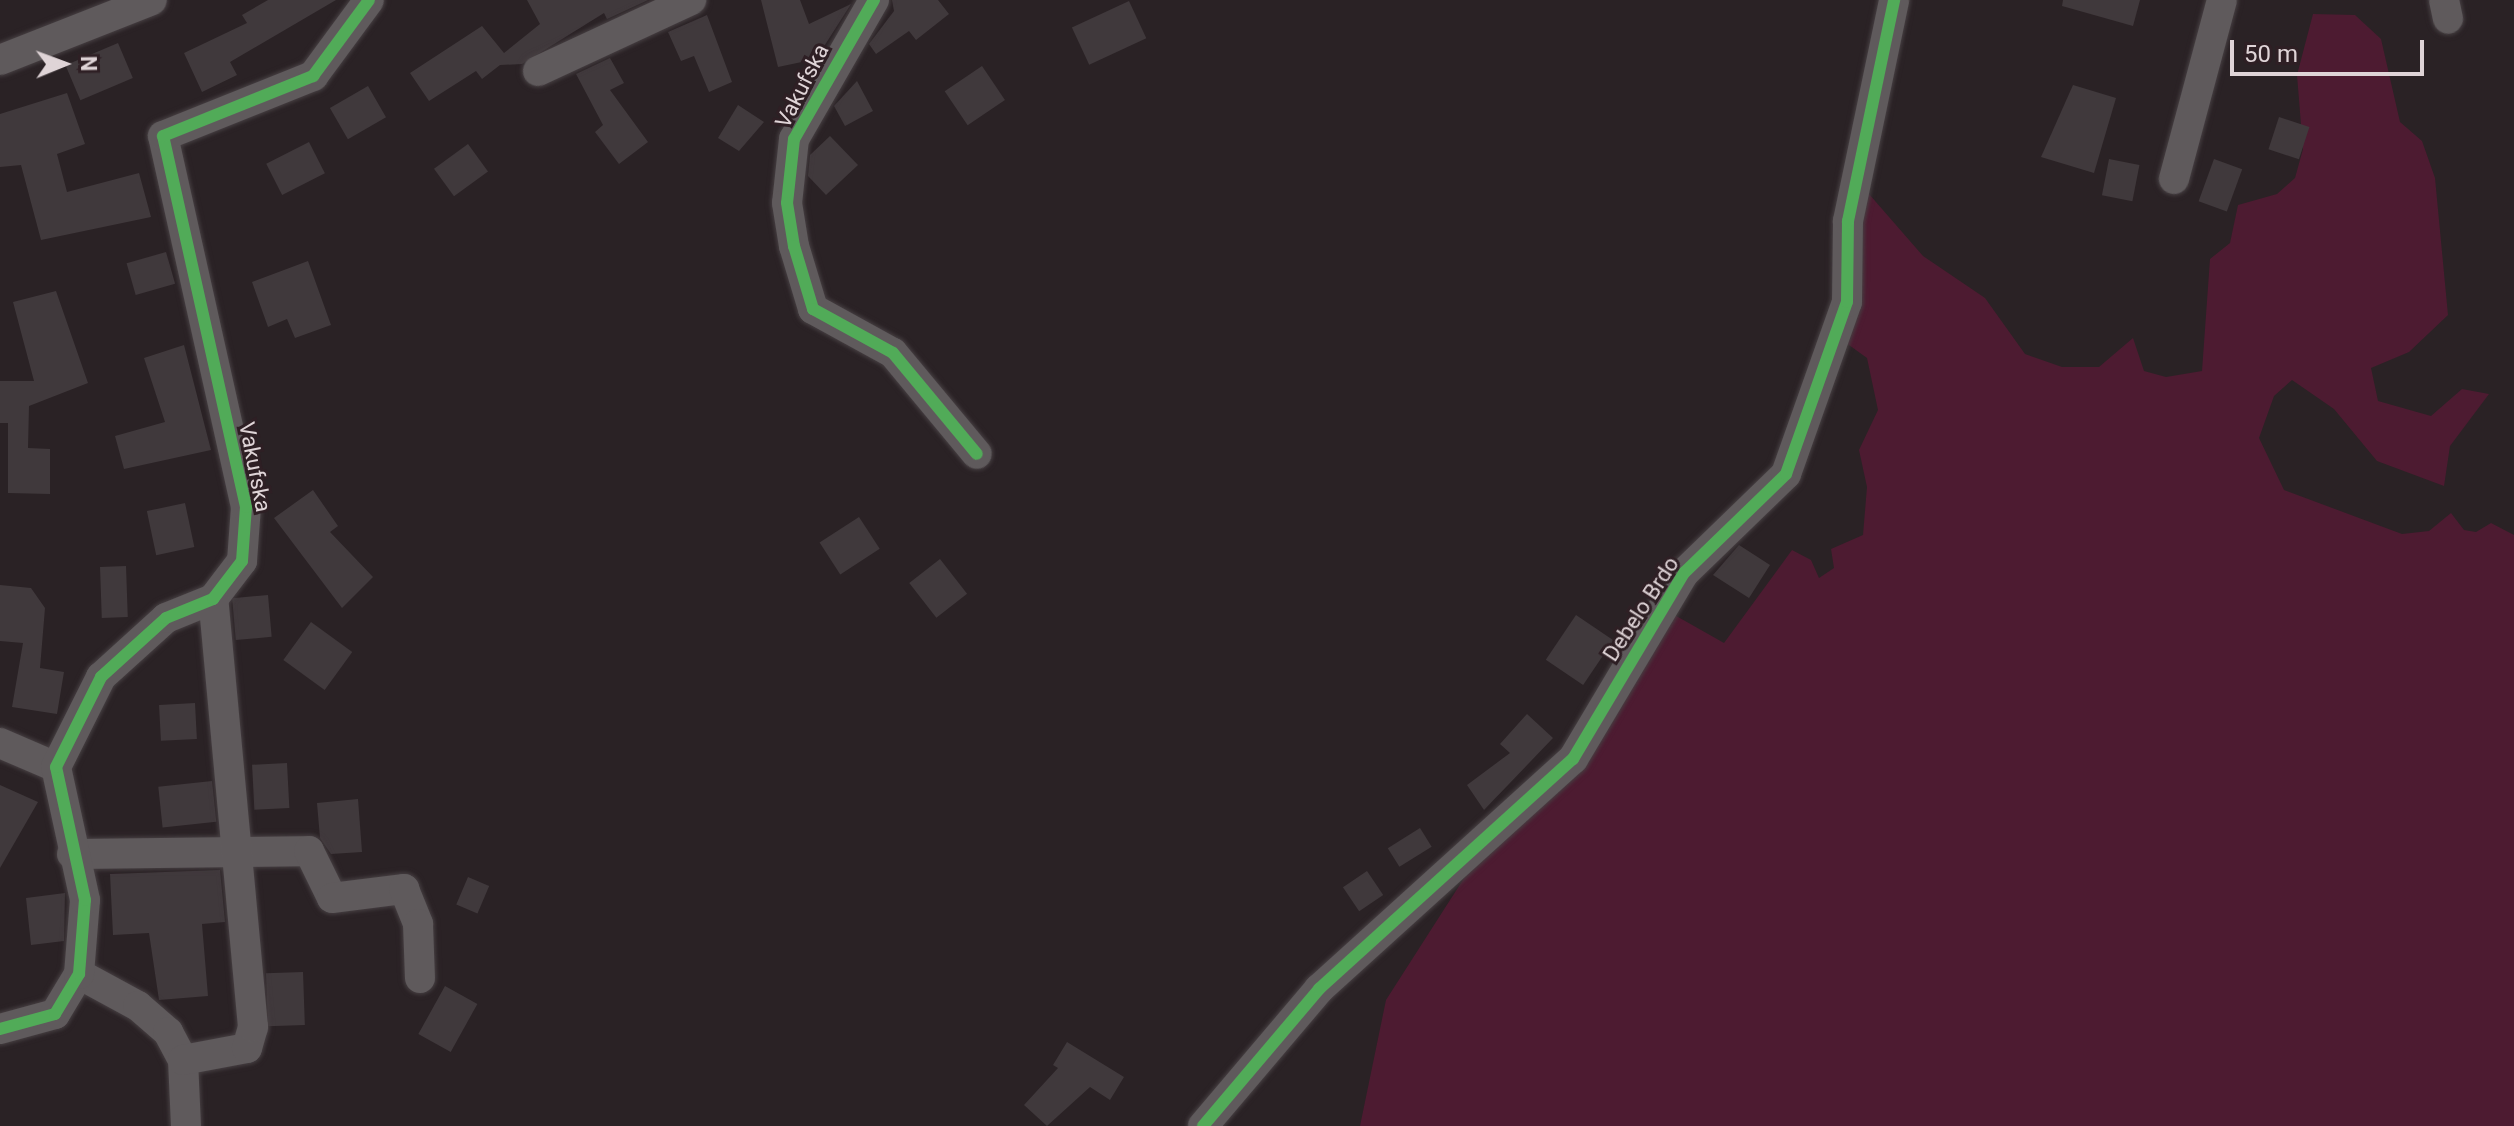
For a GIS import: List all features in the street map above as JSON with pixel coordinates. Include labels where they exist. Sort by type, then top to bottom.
[{"type":"street","points":[[0,60],[152,0]]},
{"type":"street","name":"Vakufska","points":[[213,599],[242,561],[246,507],[163,136],[313,76],[369,0]]},
{"type":"street","points":[[538,71],[691,0]]},
{"type":"street","name":"Vakufska","points":[[874,0],[794,139],[787,203],[794,246],[813,309],[893,353],[977,454]]},
{"type":"street","name":"Debelo Brdo","points":[[1203,1126],[1319,989],[1573,759],[1684,573],[1786,474],[1847,302],[1848,221],[1894,0]]},
{"type":"street","points":[[2174,179],[2222,0]]},
{"type":"street","points":[[0,1029],[55,1014],[79,974],[85,900],[72,854],[56,767],[101,677],[166,618],[213,599],[253,1027],[247,1048],[183,1060]]},
{"type":"street","points":[[0,743],[56,767]]},
{"type":"street","points":[[72,854],[309,851],[332,898],[404,889],[418,924],[420,978]]},
{"type":"street","points":[[79,974],[138,1006],[168,1032],[183,1060],[186,1126]]},
{"type":"shaded area","points":[[2313,14],[2355,15],[2381,39],[2400,122],[2422,141],[2435,178],[2448,315],[2409,352],[2371,368],[2378,401],[2431,416],[2462,389],[2489,394],[2450,446],[2444,486],[2377,461],[2334,409],[2292,380],[2274,396],[2259,438],[2284,490],[2402,534],[2429,531],[2451,513],[2464,530],[2476,532],[2491,523],[2514,535],[2514,1126],[1360,1126],[1386,1000],[1484,847],[1671,613],[1724,643],[1792,550],[1811,560],[1819,578],[1834,568],[1831,549],[1863,535],[1867,487],[1859,450],[1878,410],[1867,358],[1835,335],[1848,221],[1869,194],[1923,256],[1985,298],[2025,354],[2062,367],[2099,367],[2133,338],[2144,371],[2166,377],[2202,371],[2210,259],[2230,243],[2238,205],[2277,194],[2295,178],[2303,149],[2297,75]]},
{"type":"building","points":[[268,0],[336,0],[230,62],[237,75],[202,92],[184,53],[247,23],[242,15]]},
{"type":"building","points":[[527,0],[648,0],[607,19],[604,13],[522,64],[500,65],[482,79],[476,71],[429,101],[410,73],[482,26],[504,53],[540,24]]},
{"type":"building","points":[[761,0],[800,0],[809,24],[851,4],[816,59],[778,67]]},
{"type":"building","points":[[892,0],[938,0],[949,14],[916,40],[909,31],[876,54],[869,44],[894,11]]},
{"type":"building","points":[[2063,0],[2140,0],[2133,26],[2062,6]]},
{"type":"building","points":[[1129,1],[1146,38],[1089,65],[1072,28]]},
{"type":"building","points":[[707,15],[732,82],[709,92],[694,56],[681,61],[668,32]]},
{"type":"building","points":[[118,43],[133,78],[80,100],[66,65]]},
{"type":"building","points":[[610,58],[624,83],[610,90],[648,142],[619,164],[595,132],[603,125],[576,74]]},
{"type":"building","points":[[982,66],[1005,100],[968,125],[945,91]]},
{"type":"building","points":[[857,81],[873,111],[845,126],[834,106]]},
{"type":"building","points":[[2073,85],[2116,98],[2094,173],[2041,157]]},
{"type":"building","points":[[368,86],[386,117],[348,139],[330,108]]},
{"type":"building","points":[[67,93],[85,144],[57,154],[67,192],[139,173],[151,217],[41,240],[21,165],[0,167],[0,114]]},
{"type":"building","points":[[738,105],[764,122],[739,151],[718,138]]},
{"type":"building","points":[[2279,117],[2309,127],[2299,159],[2268,149]]},
{"type":"building","points":[[830,136],[858,165],[826,195],[808,176],[810,155]]},
{"type":"building","points":[[309,142],[325,173],[282,195],[266,164]]},
{"type":"building","points":[[468,144],[488,172],[454,196],[434,169]]},
{"type":"building","points":[[2109,159],[2139,165],[2132,201],[2102,195]]},
{"type":"building","points":[[2214,159],[2242,169],[2227,212],[2199,201]]},
{"type":"building","points":[[166,252],[175,284],[136,295],[127,263]]},
{"type":"building","points":[[308,261],[331,325],[295,338],[287,319],[268,327],[252,282]]},
{"type":"building","points":[[56,291],[88,383],[29,406],[28,448],[50,449],[50,494],[8,493],[8,423],[0,423],[0,381],[34,381],[13,302]]},
{"type":"building","points":[[184,345],[211,450],[124,469],[115,436],[165,422],[144,358]]},
{"type":"building","points":[[313,490],[338,526],[330,532],[373,577],[342,608],[274,518]]},
{"type":"building","points":[[185,503],[194,547],[156,555],[147,511]]},
{"type":"building","points":[[859,517],[880,549],[840,574],[820,543]]},
{"type":"building","points":[[1739,545],[1770,565],[1749,598],[1713,575]]},
{"type":"building","points":[[940,559],[967,594],[936,618],[909,583]]},
{"type":"building","points":[[126,566],[128,617],[102,618],[100,567]]},
{"type":"building","points":[[0,585],[31,588],[45,608],[40,668],[64,672],[57,714],[12,707],[23,643],[0,641]]},
{"type":"building","points":[[268,595],[272,637],[236,640],[232,598]]},
{"type":"building","points":[[1576,615],[1613,640],[1583,685],[1546,660]]},
{"type":"building","points":[[311,622],[352,652],[325,690],[283,660]]},
{"type":"building","points":[[195,703],[197,739],[161,741],[159,705]]},
{"type":"building","points":[[1527,714],[1553,738],[1484,810],[1467,785],[1510,753],[1500,744]]},
{"type":"building","points":[[287,763],[289,808],[254,810],[252,765]]},
{"type":"building","points":[[212,781],[216,822],[163,827],[158,787]]},
{"type":"building","points":[[0,785],[38,802],[0,868]]},
{"type":"building","points":[[358,799],[362,852],[331,854],[320,838],[317,803]]},
{"type":"building","points":[[1420,828],[1432,847],[1399,867],[1388,848]]},
{"type":"building","points":[[220,870],[225,922],[202,924],[208,996],[159,1000],[149,933],[113,935],[110,874]]},
{"type":"building","points":[[1367,871],[1383,895],[1359,911],[1343,887]]},
{"type":"building","points":[[468,877],[489,886],[477,914],[456,905]]},
{"type":"building","points":[[65,893],[64,941],[31,945],[26,898]]},
{"type":"building","points":[[303,972],[305,1025],[268,1026],[266,973]]},
{"type":"building","points":[[445,986],[477,1004],[451,1052],[418,1034]]},
{"type":"building","points":[[1067,1042],[1124,1077],[1110,1100],[1090,1087],[1047,1126],[1024,1105],[1058,1068],[1053,1065]]},
{"type":"cycle path","points":[[0,1029],[55,1014],[79,974],[85,900],[56,767],[101,677],[166,618],[213,599],[242,561],[246,507],[163,136],[313,76],[369,0]]},
{"type":"cycle path","points":[[874,0],[794,139],[787,203],[794,246],[813,309],[893,353],[977,454]]},
{"type":"cycle path","points":[[1203,1126],[1319,989],[1573,759],[1684,573],[1786,474],[1847,302],[1848,221],[1894,0]]}]
